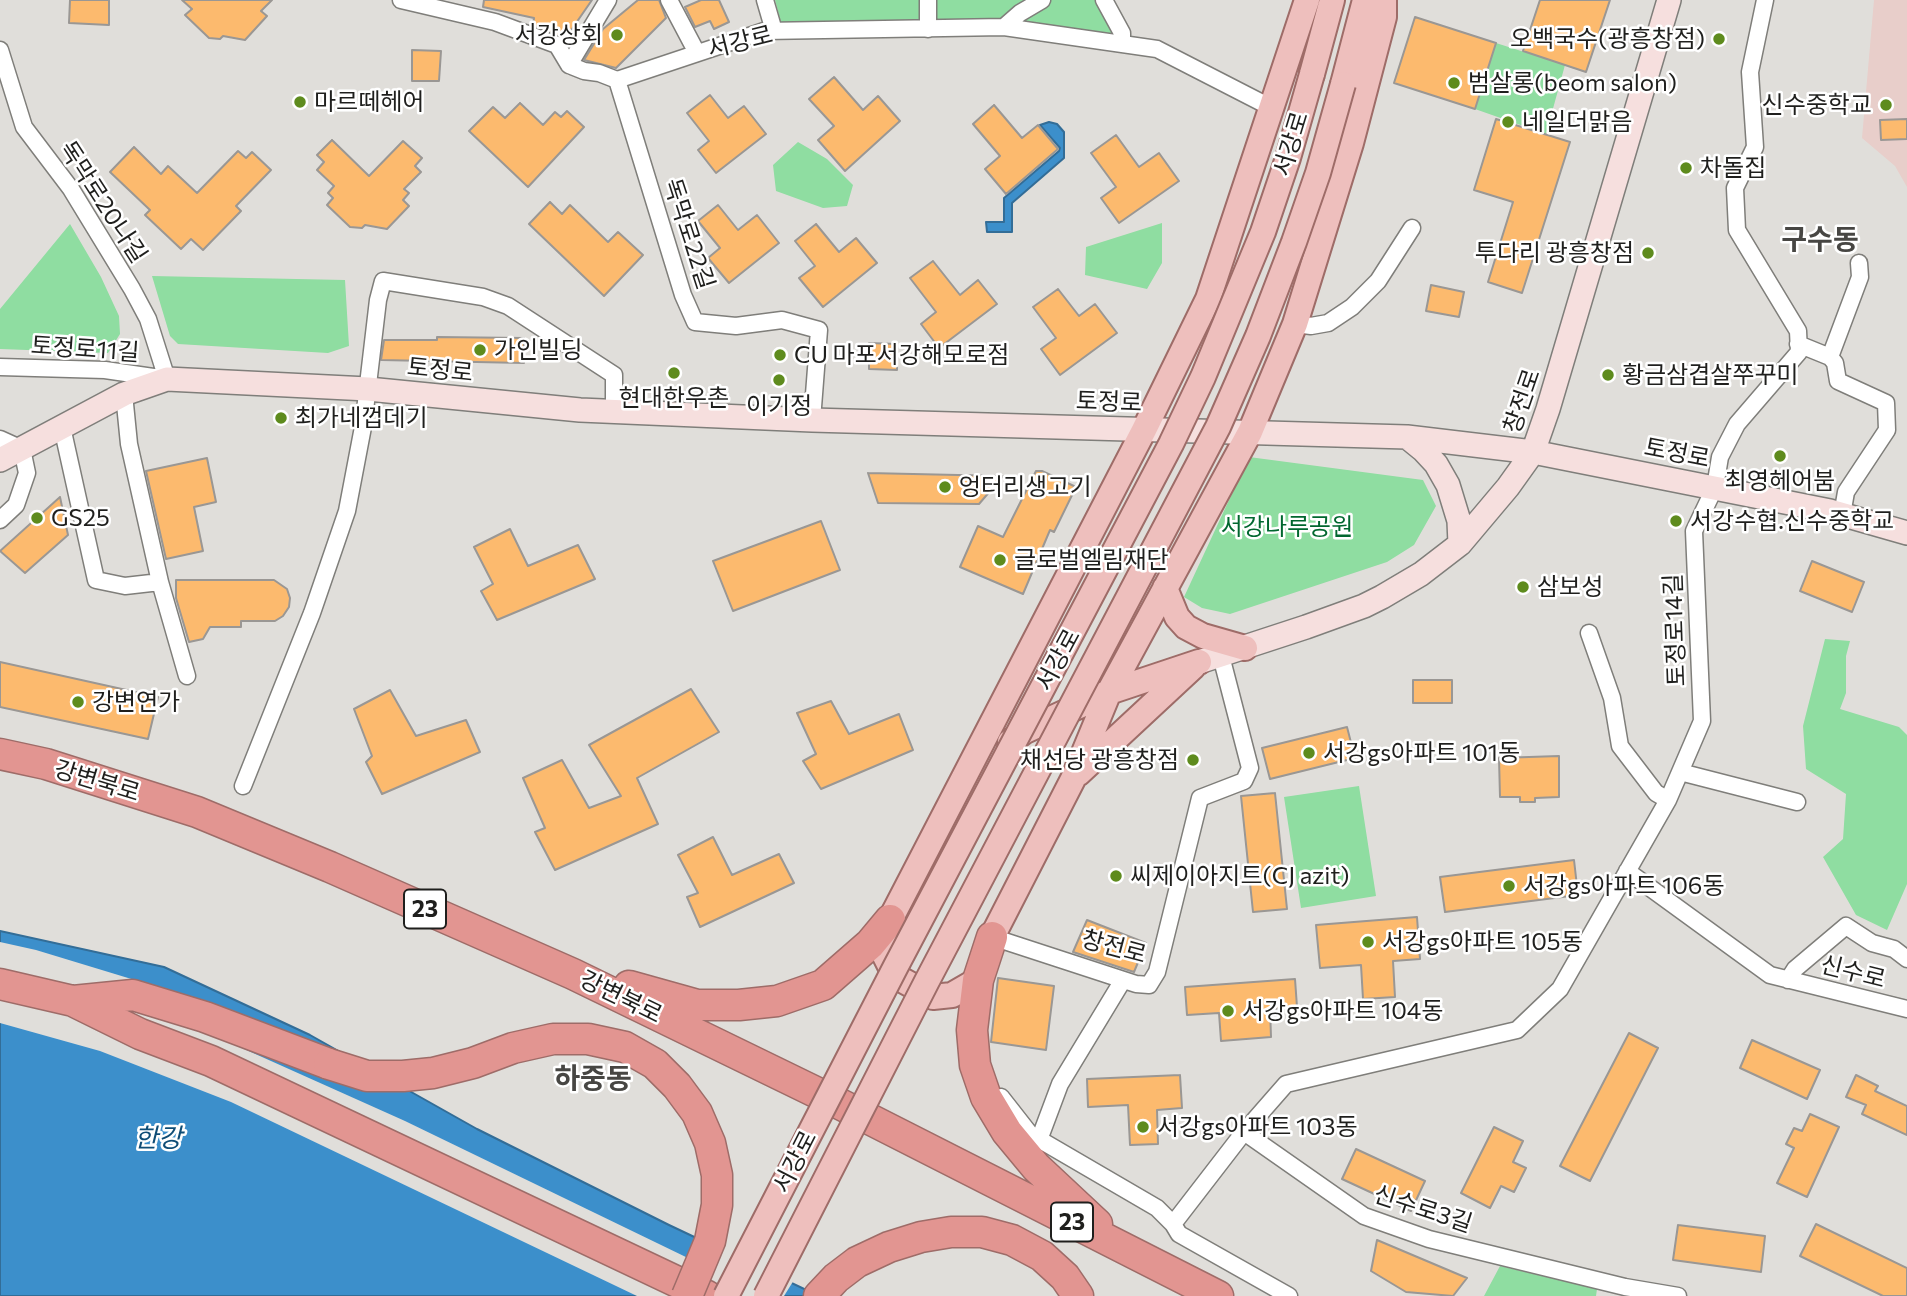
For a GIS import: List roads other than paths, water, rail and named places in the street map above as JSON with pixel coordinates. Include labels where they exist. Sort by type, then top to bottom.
[{"type":"highway","name":"강변북로","points":[[0,754],[47,764],[197,812],[330,867],[573,974],[835,1101],[926,1150],[1218,1296]]},
{"type":"highway","points":[[573,974],[697,1005],[777,1001],[823,985],[870,944],[890,920]]},
{"type":"highway","points":[[992,937],[978,980],[972,1030],[975,1065],[986,1097],[1007,1132],[1036,1167],[1123,1248]]},
{"type":"highway","points":[[0,984],[73,1002],[140,1034],[211,1061],[707,1296]]},
{"type":"highway","points":[[73,1002],[133,995],[205,1017],[305,1056],[367,1076],[433,1073],[473,1063],[513,1048],[553,1039],[588,1039],[625,1047],[655,1064],[677,1086],[697,1113],[710,1143],[717,1175],[717,1205],[710,1241],[687,1296]]},
{"type":"highway","points":[[819,1296],[857,1262],[889,1247],[921,1237],[951,1232],[982,1232],[1022,1245],[1042,1256],[1065,1276],[1078,1296]]},
{"type":"main road","points":[[978,980],[952,995],[933,997],[895,976],[883,952],[890,920],[1144,430],[1208,299],[1307,0]]},
{"type":"main road","name":"서강로","points":[[726,1296],[1171,444],[1203,377],[1258,244],[1288,158],[1332,0]]},
{"type":"main road","name":"서강로","points":[[766,1296],[927,981],[1218,427],[1258,336],[1318,173],[1365,0]]},
{"type":"main road","points":[[992,937],[1073,779],[1109,692],[1250,432],[1295,324],[1351,143],[1384,17],[1384,0]]},
{"type":"main road","name":"창전로","points":[[1210,659],[1364,606],[1420,574],[1460,544],[1508,487],[1533,452],[1669,0]]},
{"type":"main road","name":"토정로","points":[[0,460],[124,394],[166,379],[368,389],[614,412],[1407,437],[1533,452],[1715,487],[1842,515],[1907,533]]},
{"type":"main road","points":[[1407,437],[1436,464],[1448,485],[1459,521],[1460,544]]},
{"type":"main road","points":[[1165,588],[1177,617],[1186,627],[1203,636],[1245,648]]},
{"type":"main road","points":[[964,775],[1025,731],[1109,692],[1210,659]]},
{"type":"main road","points":[[1073,779],[1210,659]]},
{"type":"street","points":[[401,0],[495,22],[557,44],[569,65],[617,80]]},
{"type":"street","points":[[569,65],[608,0]]},
{"type":"street","points":[[669,0],[697,53]]},
{"type":"street","points":[[765,0],[774,31]]},
{"type":"street","points":[[928,0],[928,29]]},
{"type":"street","points":[[1004,27],[1020,13],[1042,0]]},
{"type":"street","points":[[1104,0],[1122,33],[1122,44]]},
{"type":"street","points":[[1766,0],[1750,72],[1755,147],[1735,188],[1737,230],[1798,331],[1798,344],[1830,357],[1835,363],[1838,382],[1886,403],[1886,430],[1846,492],[1842,515]]},
{"type":"street","name":"서강로","points":[[617,80],[764,31],[1004,27],[1157,49],[1272,108]]},
{"type":"street","name":"독막로20나길","points":[[0,50],[24,127],[72,189],[132,289],[148,319],[166,379]]},
{"type":"street","name":"독막로22길","points":[[617,80],[683,295],[695,322],[736,326],[782,320],[819,330],[812,420]]},
{"type":"street","points":[[1295,324],[1311,326],[1328,323],[1352,307],[1378,282],[1412,228]]},
{"type":"street","points":[[1830,357],[1860,278],[1859,263]]},
{"type":"street","points":[[243,786],[312,613],[347,511],[363,427],[377,300],[383,281],[483,297],[508,306],[614,375],[614,412]]},
{"type":"street","name":"토정로14길","points":[[1173,1224],[1244,1132],[1286,1084],[1517,1030],[1560,989],[1668,800],[1702,721],[1694,531],[1715,487],[1720,457],[1737,424],[1799,352],[1798,344]]},
{"type":"street","name":"토정로11길","points":[[0,367],[105,370],[166,379]]},
{"type":"street","points":[[124,394],[129,444],[160,582],[187,676]]},
{"type":"street","points":[[62,427],[96,580],[125,586],[160,582]]},
{"type":"street","points":[[0,439],[22,449],[27,473],[16,505],[0,520]]},
{"type":"street","points":[[1589,633],[1612,698],[1620,746],[1656,793],[1668,800]]},
{"type":"street","name":"창전로","points":[[992,937],[1123,980],[1149,985],[1157,972],[1200,797],[1244,781],[1250,768],[1210,659]]},
{"type":"street","points":[[1680,772],[1797,802]]},
{"type":"street","name":"신수로","points":[[1627,871],[1770,975],[1907,1009]]},
{"type":"street","name":"신수로","points":[[1788,980],[1795,969],[1846,926],[1872,943],[1894,949],[1907,959]]},
{"type":"street","points":[[1039,1140],[1060,1084],[1123,980]]},
{"type":"street","points":[[972,1030],[988,1057],[993,1082],[1004,1102],[1030,1135],[1157,1208],[1179,1234],[1289,1296]]},
{"type":"street","name":"신수로3길","points":[[1244,1132],[1364,1216],[1429,1239],[1607,1289],[1678,1296]]},
{"type":"water","points":[[1049,122],[1057,124],[1064,132],[1064,158],[1012,203],[1012,232],[987,232],[986,222],[1004,222],[1004,198],[1059,151],[1060,148],[1040,125]]},
{"type":"water","name":"한강","points":[[0,931],[164,967],[310,1035],[477,1129],[819,1296],[0,1296]]},
{"type":"place","name":"서강상회","points":[[617,35]]},
{"type":"place","name":"오백국수(광흥창점)","points":[[1719,39]]},
{"type":"place","name":"범살롱(beom salon)","points":[[1454,83]]},
{"type":"place","name":"마르떼헤어","points":[[300,102]]},
{"type":"place","name":"신수중학교","points":[[1886,105]]},
{"type":"place","name":"네일더맑음","points":[[1508,122]]},
{"type":"place","name":"차돌집","points":[[1686,168]]},
{"type":"place","name":"투다리 광흥창점","points":[[1648,253]]},
{"type":"place","name":"가인빌딩","points":[[480,350]]},
{"type":"place","name":"CU 마포서강해모로점","points":[[780,355]]},
{"type":"place","name":"현대한우촌","points":[[674,373]]},
{"type":"place","name":"황금삼겹살쭈꾸미","points":[[1608,375]]},
{"type":"place","name":"이기정","points":[[779,380]]},
{"type":"place","name":"최가네껍데기","points":[[281,418]]},
{"type":"place","name":"최영헤어붐","points":[[1780,456]]},
{"type":"place","name":"엉터리생고기","points":[[945,487]]},
{"type":"place","name":"GS25","points":[[37,518]]},
{"type":"place","name":"서강수협.신수중학교","points":[[1676,521]]},
{"type":"place","name":"글로벌엘림재단","points":[[1000,560]]},
{"type":"place","name":"삼보성","points":[[1523,587]]},
{"type":"place","name":"강변연가","points":[[78,702]]},
{"type":"place","name":"서강gs아파트 101동","points":[[1309,753]]},
{"type":"place","name":"채선당 광흥창점","points":[[1193,760]]},
{"type":"place","name":"씨제이아지트(CJ azit)","points":[[1116,876]]},
{"type":"place","name":"서강gs아파트 106동","points":[[1509,886]]},
{"type":"place","name":"서강gs아파트 105동","points":[[1368,942]]},
{"type":"place","name":"서강gs아파트 104동","points":[[1228,1011]]},
{"type":"place","name":"서강gs아파트 103동","points":[[1143,1127]]},
{"type":"district","name":"구수동","points":[[1820,240]]},
{"type":"district","name":"하중동","points":[[593,1079]]},
{"type":"park label","name":"서강나루공원","points":[[1287,527]]}]
